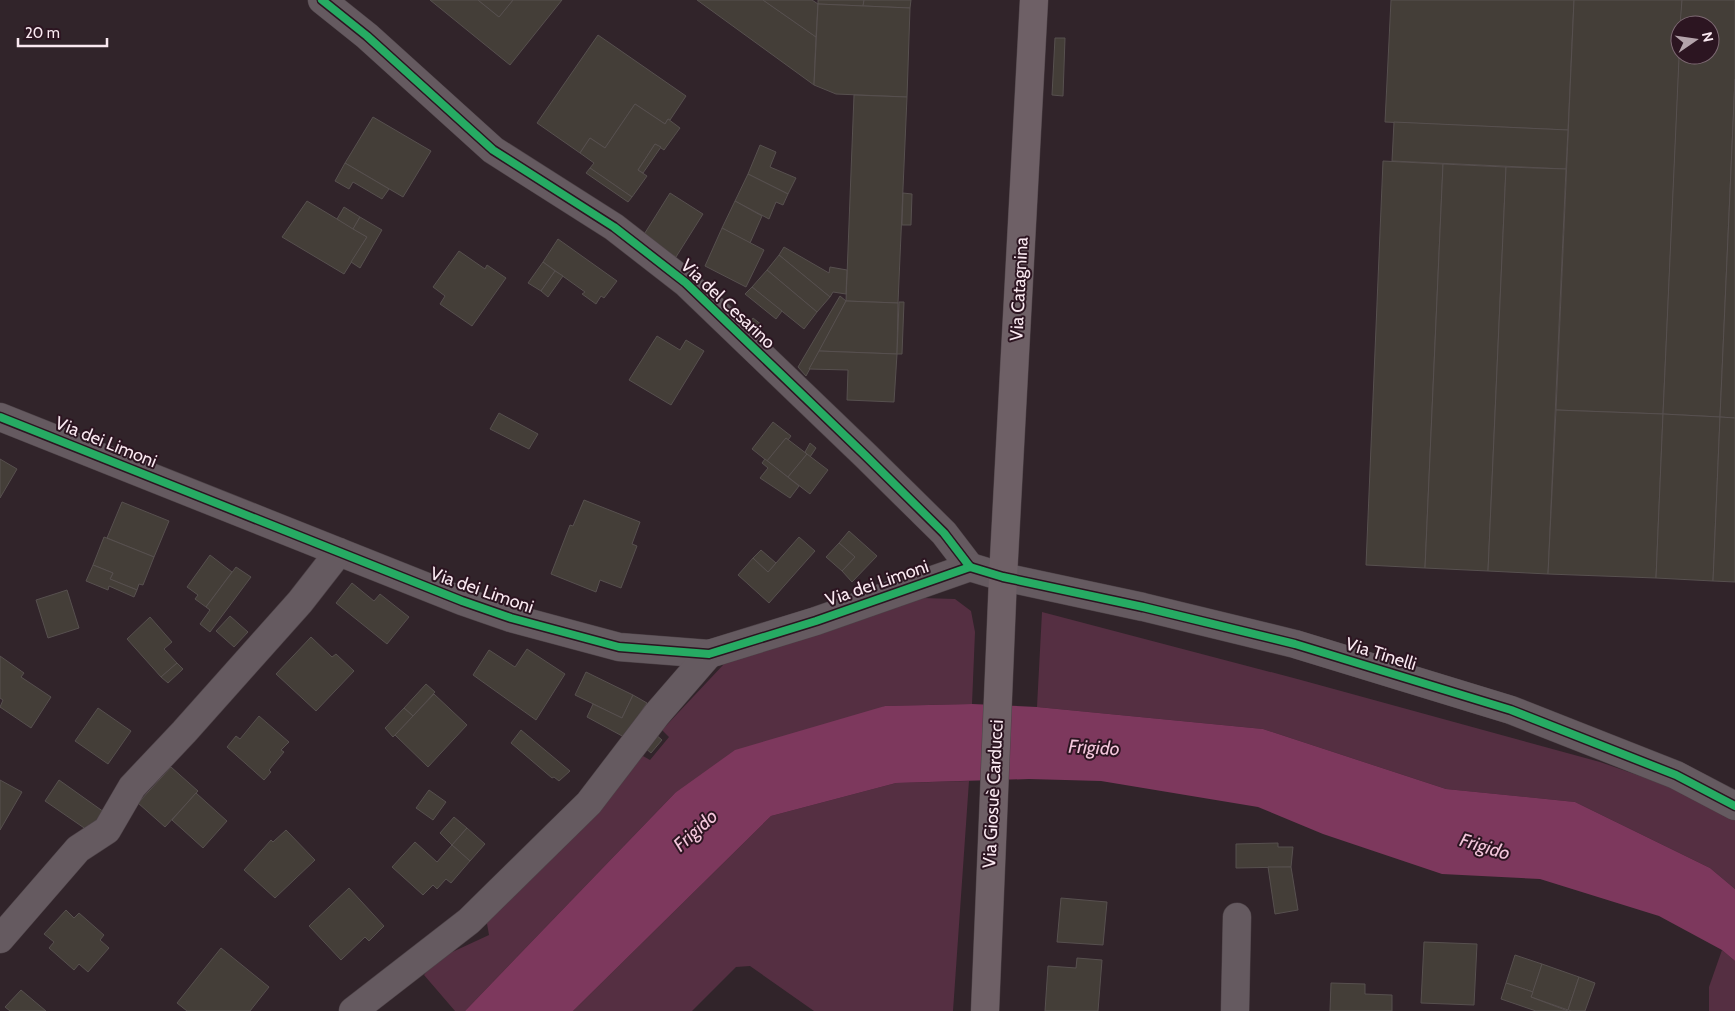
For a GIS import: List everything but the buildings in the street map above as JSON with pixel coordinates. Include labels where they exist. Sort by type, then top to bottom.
[{"type":"main road","name":"Via Catagnina","points":[[1003,577],[1034,0]]},
{"type":"main road","name":"Via Giosuè Carducci","points":[[985,1011],[989,872],[1003,577]]},
{"type":"street","name":"Via del Cesarino","points":[[322,0],[367,36],[493,150],[614,227],[686,283],[944,533],[970,567]]},
{"type":"street","name":"Via dei Limoni","points":[[0,416],[339,552],[511,618],[619,647],[709,654],[816,621],[970,567]]},
{"type":"street","points":[[0,939],[78,849],[107,830],[132,787],[184,732],[287,616],[339,552]]},
{"type":"street","name":"Via Tinelli","points":[[970,567],[1003,577],[1144,607],[1296,644],[1511,710],[1676,775],[1735,806]]},
{"type":"street","points":[[354,1011],[469,921],[589,803],[657,714],[709,654]]},
{"type":"street","points":[[1235,1011],[1237,916]]},
{"type":"shaded area","points":[[922,598],[955,599],[971,611],[975,632],[972,704],[885,706],[675,793],[465,1011],[455,1011],[424,975],[435,960],[489,935],[486,918],[557,848],[643,756],[650,760],[669,737],[662,730],[724,664]]},
{"type":"shaded area","points":[[1042,612],[1301,680],[1600,762],[1689,793],[1735,817],[1735,889],[1710,868],[1575,802],[1446,789],[1263,729],[1037,707]]},
{"type":"shaded area","points":[[969,781],[953,1011],[814,1011],[750,966],[736,967],[692,1011],[573,1011],[771,816],[896,783]]},
{"type":"shaded area","points":[[1722,950],[1735,961],[1735,1011],[1709,1011],[1709,987]]},
{"type":"water","name":"Frigido","points":[[972,704],[1037,707],[1263,729],[1446,789],[1575,802],[1710,868],[1735,889],[1735,961],[1722,950],[1659,916],[1540,879],[1442,874],[1323,834],[1258,807],[1101,781],[1029,779],[896,783],[771,816],[573,1011],[465,1011],[675,793],[735,750],[885,706]]},
{"type":"cycle path","points":[[322,0],[367,36],[493,150],[614,227],[686,283],[944,533],[970,567]]},
{"type":"cycle path","points":[[0,417],[462,601],[511,618],[619,647],[709,654],[816,621],[970,567]]},
{"type":"cycle path","points":[[970,567],[1003,577],[1143,607],[1295,644],[1511,710],[1676,775],[1735,806]]}]
